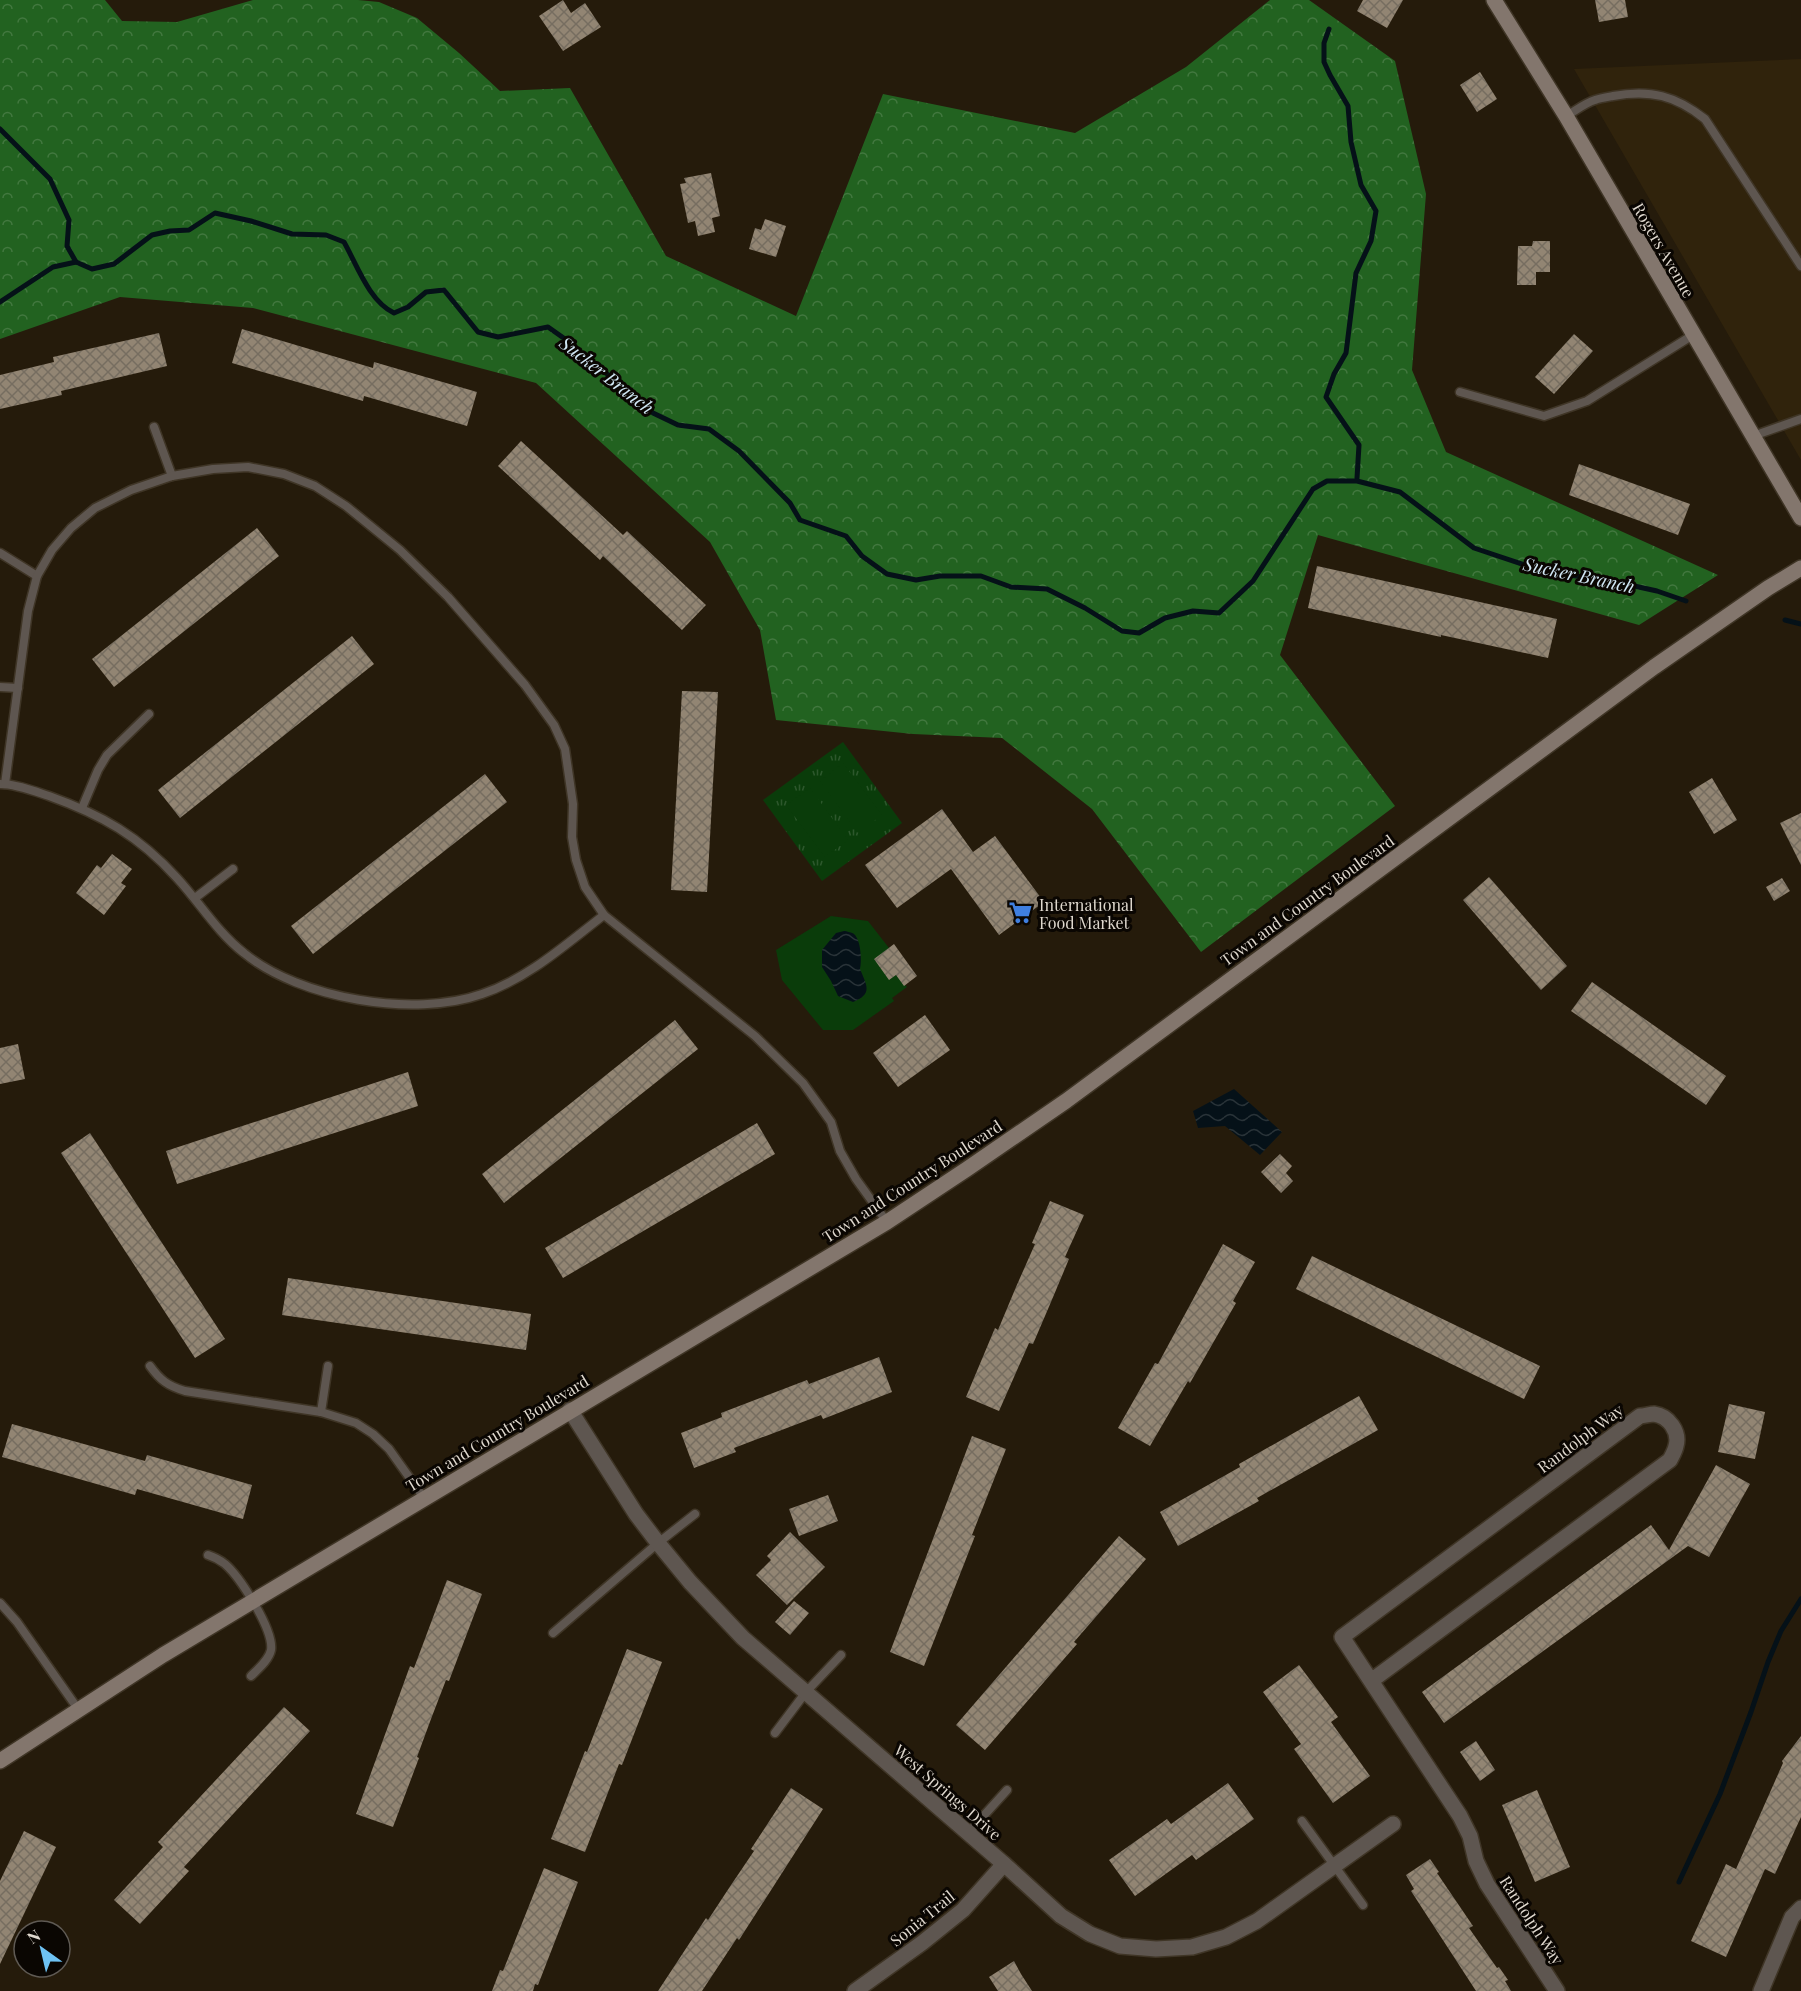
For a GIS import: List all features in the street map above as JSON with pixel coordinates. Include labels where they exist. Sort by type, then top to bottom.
[{"type":"street","name":"Rogers Avenue","points":[[1494,0],[1566,116],[1801,518]]},
{"type":"street","name":"Town and Country Boulevard","points":[[0,1761],[163,1655],[887,1222],[968,1169],[1066,1101],[1653,668],[1768,588],[1801,568]]},
{"type":"street","name":"West Springs Drive","points":[[570,1410],[636,1514],[658,1543],[690,1582],[743,1638],[1004,1864],[1060,1916],[1090,1934],[1120,1946],[1156,1949],[1192,1947],[1226,1937],[1257,1921],[1393,1824]]},
{"type":"street","name":"Randolph Way","points":[[1371,1681],[1670,1460],[1676,1447],[1677,1437],[1673,1426],[1665,1418],[1654,1414],[1640,1416],[1342,1637],[1371,1681],[1460,1816],[1470,1836],[1476,1861],[1487,1884],[1557,1991]]},
{"type":"street","name":"Sonia Trail","points":[[855,1991],[922,1943],[963,1910],[1004,1864]]},
{"type":"street","points":[[1761,1991],[1792,1917],[1801,1908]]},
{"type":"lane","points":[[1566,116],[1595,100],[1624,94],[1647,93],[1670,98],[1689,106],[1705,119],[1801,266]]},
{"type":"lane","points":[[1460,392],[1544,416],[1587,401],[1693,335]]},
{"type":"lane","points":[[1753,436],[1801,419]]},
{"type":"lane","points":[[154,427],[172,477]]},
{"type":"lane","points":[[604,915],[548,959],[518,978],[482,994],[442,1003],[401,1004],[362,1000],[314,990],[277,975],[244,954],[219,929],[176,876],[150,851],[119,828],[82,808],[36,791],[2,784],[28,611],[37,576],[52,550],[71,528],[96,508],[131,490],[172,477],[213,469],[248,467],[284,474],[315,486],[345,506],[400,550],[448,597],[525,685],[558,733],[565,750],[571,778],[572,837],[576,860],[585,887],[604,915],[755,1036],[802,1083],[831,1122],[840,1151],[856,1179],[887,1222]]},
{"type":"lane","points":[[0,553],[37,576]]},
{"type":"lane","points":[[0,687],[18,688]]},
{"type":"lane","points":[[82,808],[98,770],[108,755],[148,714]]},
{"type":"lane","points":[[195,898],[233,869]]},
{"type":"lane","points":[[150,1366],[168,1385],[185,1391],[321,1412],[356,1423],[373,1434],[389,1449],[424,1498]]},
{"type":"lane","points":[[321,1412],[328,1366]]},
{"type":"lane","points":[[553,1633],[695,1514]]},
{"type":"lane","points":[[208,1555],[223,1562],[234,1573],[267,1628],[271,1641],[271,1653],[251,1676]]},
{"type":"lane","points":[[0,1603],[17,1622],[78,1709]]},
{"type":"lane","points":[[775,1733],[806,1692],[840,1655]]},
{"type":"lane","points":[[968,1833],[1007,1790]]},
{"type":"lane","points":[[1302,1821],[1363,1905]]},
{"type":"shaded area","points":[[1801,59],[1801,460],[1574,69]]},
{"type":"green space","points":[[0,0],[105,0],[122,21],[177,22],[253,0],[379,2],[417,18],[500,91],[570,88],[666,256],[796,316],[883,94],[1075,133],[1186,67],[1270,0],[1309,0],[1395,61],[1426,194],[1412,370],[1446,452],[1718,575],[1639,625],[1318,535],[1280,655],[1395,806],[1201,952],[1092,809],[1002,738],[913,734],[776,720],[760,630],[710,542],[536,383],[253,308],[120,297],[0,339]]},
{"type":"green space","points":[[843,742],[902,823],[822,881],[763,800]]},
{"type":"green space","points":[[843,763],[882,815],[858,833],[820,781]]},
{"type":"green space","points":[[810,788],[848,840],[825,857],[786,805]]},
{"type":"green space","points":[[831,916],[868,921],[889,948],[896,975],[907,987],[892,998],[894,1001],[853,1030],[823,1030],[782,980],[776,950]]},
{"type":"water","points":[[844,931],[854,934],[860,946],[860,969],[867,989],[864,996],[853,1002],[838,996],[822,967],[822,950],[836,933]]},
{"type":"water","points":[[1234,1089],[1282,1132],[1260,1155],[1225,1126],[1198,1128],[1193,1111]]},
{"type":"building","points":[[563,0],[571,13],[585,3],[601,27],[563,51],[539,16]]},
{"type":"building","points":[[1363,0],[1403,0],[1387,28],[1357,11]]},
{"type":"building","points":[[1595,0],[1625,0],[1628,17],[1599,22]]},
{"type":"building","points":[[1480,72],[1497,99],[1477,112],[1460,85]]},
{"type":"building","points":[[711,173],[720,216],[712,218],[715,232],[698,236],[695,221],[688,223],[680,184],[686,183],[684,178]]},
{"type":"building","points":[[765,219],[786,226],[776,257],[749,249],[755,228],[761,230]]},
{"type":"building","points":[[1533,241],[1550,241],[1550,272],[1536,272],[1536,285],[1517,285],[1518,246],[1532,246]]},
{"type":"building","points":[[242,329],[373,368],[374,362],[477,392],[467,426],[364,396],[363,401],[232,363]]},
{"type":"building","points":[[159,333],[167,366],[61,391],[62,395],[0,409],[0,375],[54,362],[53,357]]},
{"type":"building","points":[[1574,334],[1593,351],[1554,394],[1535,377]]},
{"type":"building","points":[[521,441],[623,535],[627,531],[706,605],[682,630],[603,556],[600,560],[498,466]]},
{"type":"building","points":[[1579,464],[1690,504],[1678,535],[1569,495]]},
{"type":"building","points":[[257,528],[279,556],[114,687],[92,659]]},
{"type":"building","points":[[1317,566],[1557,619],[1548,658],[1308,608]]},
{"type":"building","points":[[352,636],[374,664],[180,818],[158,790]]},
{"type":"building","points":[[682,691],[718,692],[707,892],[671,890]]},
{"type":"building","points":[[485,774],[507,802],[313,954],[291,926]]},
{"type":"building","points":[[1712,778],[1737,820],[1714,834],[1689,792]]},
{"type":"building","points":[[942,809],[973,852],[995,836],[1044,902],[999,935],[951,869],[897,908],[865,865]]},
{"type":"building","points":[[1801,813],[1801,865],[1780,823]]},
{"type":"building","points":[[112,854],[132,869],[121,883],[126,886],[104,915],[76,893],[97,865],[101,868]]},
{"type":"building","points":[[1489,877],[1567,966],[1541,990],[1463,900]]},
{"type":"building","points":[[1782,878],[1790,891],[1774,901],[1766,887]]},
{"type":"building","points":[[894,944],[917,976],[904,986],[896,975],[889,980],[874,959]]},
{"type":"building","points":[[1592,982],[1726,1076],[1706,1105],[1571,1011]]},
{"type":"building","points":[[925,1015],[950,1050],[898,1087],[873,1053]]},
{"type":"building","points":[[675,1020],[698,1049],[504,1203],[482,1174]]},
{"type":"building","points":[[18,1044],[25,1079],[0,1084],[0,1048]]},
{"type":"building","points":[[408,1072],[418,1106],[177,1184],[166,1151]]},
{"type":"building","points":[[757,1123],[775,1154],[563,1278],[545,1248]]},
{"type":"building","points":[[90,1133],[225,1339],[195,1358],[61,1153]]},
{"type":"building","points":[[1280,1154],[1292,1166],[1286,1173],[1293,1181],[1281,1193],[1261,1172]]},
{"type":"building","points":[[1050,1201],[1084,1215],[1065,1257],[1069,1259],[1033,1344],[1029,1343],[999,1411],[966,1397],[995,1328],[998,1330],[1035,1244],[1032,1243]]},
{"type":"building","points":[[1223,1244],[1255,1262],[1233,1301],[1236,1303],[1190,1383],[1188,1381],[1150,1446],[1118,1428],[1155,1363],[1158,1364]]},
{"type":"building","points":[[1312,1256],[1540,1366],[1524,1399],[1296,1289]]},
{"type":"building","points":[[288,1278],[531,1314],[526,1350],[282,1315]]},
{"type":"building","points":[[879,1357],[892,1392],[823,1419],[821,1415],[734,1448],[736,1452],[694,1468],[681,1433],[722,1417],[721,1413],[807,1380],[809,1384]]},
{"type":"building","points":[[1359,1396],[1378,1430],[1257,1498],[1259,1501],[1178,1546],[1160,1512]]},
{"type":"building","points":[[1729,1404],[1765,1412],[1755,1459],[1718,1452]]},
{"type":"building","points":[[12,1424],[145,1461],[147,1455],[252,1485],[243,1519],[137,1489],[135,1495],[2,1457]]},
{"type":"building","points":[[972,1436],[1006,1449],[924,1666],[890,1652]]},
{"type":"building","points":[[1716,1465],[1750,1484],[1709,1557],[1688,1546],[1444,1723],[1422,1692],[1651,1525],[1669,1550]]},
{"type":"building","points":[[828,1495],[838,1521],[799,1536],[789,1509]]},
{"type":"building","points":[[790,1532],[825,1567],[787,1605],[756,1575],[771,1560],[767,1556]]},
{"type":"building","points":[[1119,1536],[1146,1559],[1074,1642],[1077,1644],[985,1750],[956,1725]]},
{"type":"building","points":[[447,1580],[482,1594],[449,1681],[446,1680],[431,1719],[393,1827],[356,1814],[410,1666],[414,1668]]},
{"type":"building","points":[[794,1601],[809,1613],[790,1635],[775,1622]]},
{"type":"building","points":[[627,1649],[662,1662],[585,1852],[551,1839]]},
{"type":"building","points":[[1299,1665],[1338,1717],[1331,1722],[1370,1776],[1333,1803],[1294,1749],[1301,1744],[1263,1692]]},
{"type":"building","points":[[284,1707],[310,1731],[184,1867],[189,1871],[140,1924],[114,1900],[163,1847],[158,1842]]},
{"type":"building","points":[[1801,1736],[1801,1817],[1775,1874],[1765,1869],[1726,1957],[1691,1941],[1726,1864],[1736,1869],[1782,1761]]},
{"type":"building","points":[[1476,1741],[1495,1770],[1480,1781],[1460,1752]]},
{"type":"building","points":[[1228,1783],[1254,1819],[1196,1860],[1192,1855],[1135,1896],[1109,1860],[1167,1819],[1171,1824]]},
{"type":"building","points":[[791,1788],[823,1809],[739,1940],[737,1938],[702,1991],[658,1991],[754,1851],[751,1849]]},
{"type":"building","points":[[1537,1790],[1570,1867],[1535,1882],[1502,1805]]},
{"type":"building","points":[[24,1831],[56,1847],[22,1919],[12,1919],[12,1939],[0,1964],[0,1881]]},
{"type":"building","points":[[1430,1859],[1473,1926],[1469,1928],[1508,1980],[1505,1981],[1511,1991],[1476,1991],[1411,1891],[1414,1889],[1406,1875]]},
{"type":"building","points":[[544,1868],[578,1882],[538,1985],[535,1984],[533,1991],[492,1991],[500,1970],[503,1971]]},
{"type":"building","points":[[1014,1961],[1032,1991],[998,1991],[989,1977]]},
{"type":"waterway","points":[[1329,29],[1324,43],[1324,62],[1348,106],[1351,142],[1361,185],[1376,211],[1371,241],[1356,273],[1346,353],[1334,374],[1326,397],[1359,445],[1357,478]]},
{"type":"waterway","points":[[0,129],[50,179],[69,220],[67,246],[76,262]]},
{"type":"waterway","name":"Sucker Branch","points":[[0,302],[53,267],[76,262],[92,269],[114,264],[152,235],[189,230],[215,213],[292,234],[326,235],[344,242],[377,300],[394,313],[408,307],[426,292],[444,290],[478,332],[498,337],[548,327],[565,339],[582,358],[618,381],[653,413],[678,425],[709,429],[739,451],[790,503],[800,520],[846,536],[862,556],[887,574],[916,580],[940,576],[981,576],[1011,587],[1047,589],[1085,608],[1122,631],[1139,633],[1165,618],[1193,611],[1219,613],[1253,581],[1313,489],[1327,481],[1357,481],[1400,492],[1474,548],[1543,571],[1616,582],[1657,591],[1686,601]]},
{"type":"waterway","name":"Sucker Branch","points":[[1785,620],[1801,624]]},
{"type":"waterway","points":[[1679,1882],[1720,1794],[1781,1631],[1801,1599]]},
{"type":"place","name":"International Food Market","points":[[1021,913]]}]
